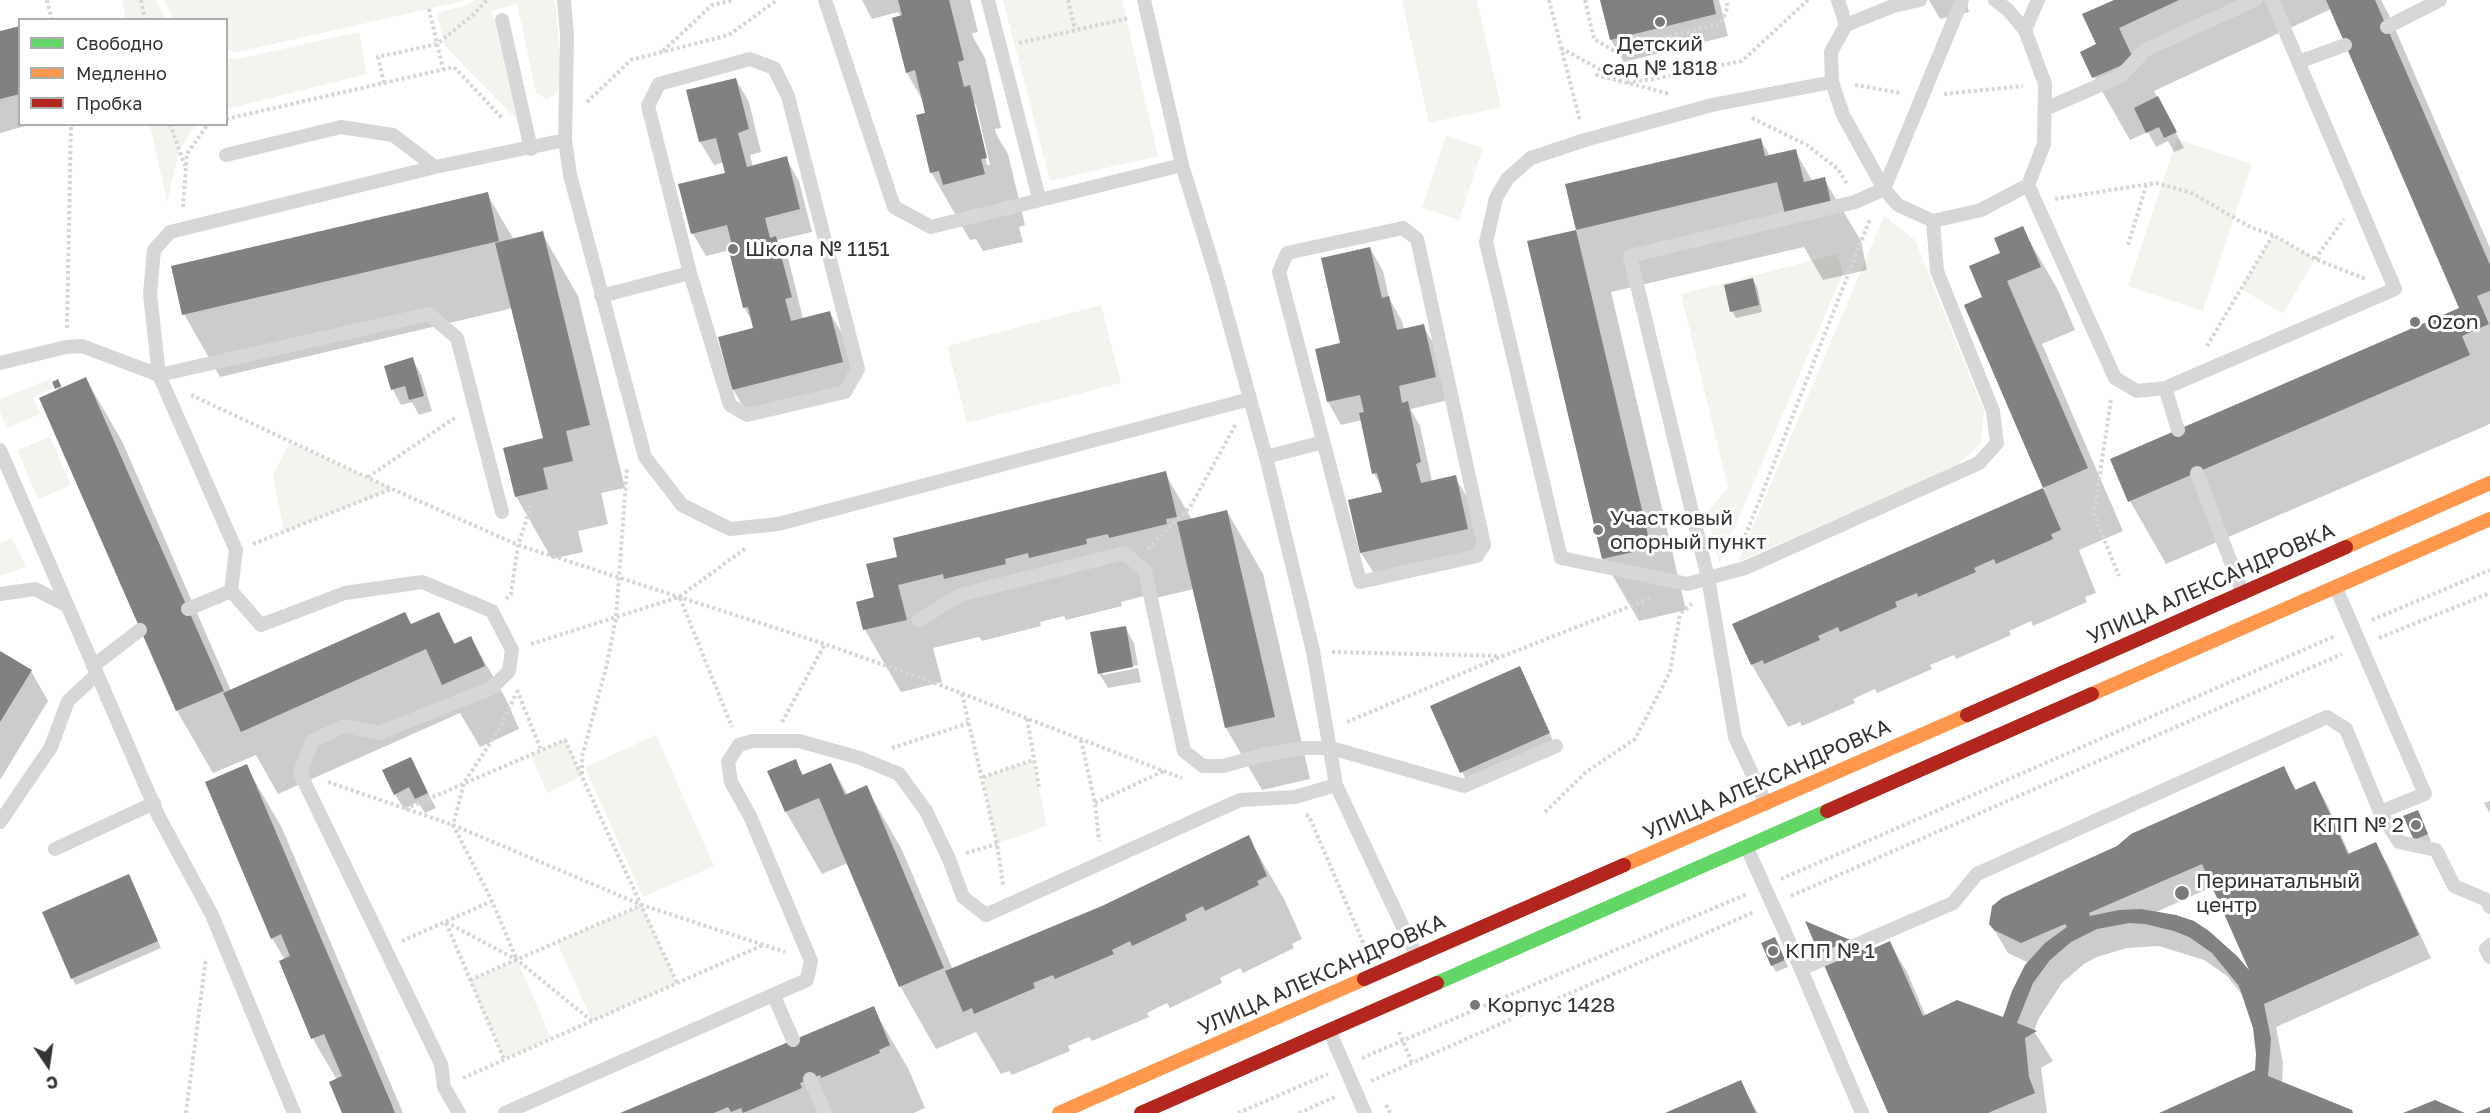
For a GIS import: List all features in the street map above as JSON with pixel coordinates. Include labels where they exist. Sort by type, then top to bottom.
[{"type":"main road","name":"УЛИЦА АЛЕКСАНДРОВКА","points":[[1141,1113],[1747,848],[1772,819],[2243,594],[2490,483]]},
{"type":"main road","name":"УЛИЦА АЛЕКСАНДРОВКА","points":[[1059,1113],[1417,957],[1772,819],[2336,588],[2490,519]]},
{"type":"lane","points":[[564,0],[567,35],[565,140],[570,175],[645,457],[682,504],[730,529],[778,525],[1250,399]]},
{"type":"lane","points":[[825,0],[894,207],[931,227],[1039,198],[1182,165]]},
{"type":"lane","points":[[988,0],[1039,198]]},
{"type":"lane","points":[[1144,0],[1182,165],[1216,275],[1266,457],[1313,651],[1336,785],[1417,957]]},
{"type":"lane","points":[[1838,0],[1846,25]]},
{"type":"lane","points":[[1920,0],[1893,6],[1846,25],[1832,52],[1832,82],[1843,115],[1884,189],[1898,205],[1933,221],[1981,210],[2028,185],[2044,144],[2045,84],[2025,30],[2008,10],[1995,0]]},
{"type":"lane","points":[[1772,819],[1735,737],[1709,583],[1630,256],[1855,202],[1884,189],[1962,0]]},
{"type":"lane","points":[[2025,30],[2038,0]]},
{"type":"lane","points":[[2045,110],[2121,76],[2145,50],[2255,0]]},
{"type":"lane","points":[[2028,185],[2115,378],[2137,391],[2165,388],[2395,289],[2272,0]]},
{"type":"lane","points":[[2387,27],[2440,0]]},
{"type":"lane","points":[[502,20],[531,149]]},
{"type":"lane","points":[[2298,62],[2345,45]]},
{"type":"lane","points":[[750,59],[774,68],[788,96],[858,369],[844,392],[747,415],[730,405],[690,273],[648,106],[659,84],[750,59]]},
{"type":"lane","points":[[1832,82],[1712,105],[1585,140],[1531,158],[1507,179],[1496,198],[1486,242],[1561,558],[1688,584],[1709,583],[1979,463],[1997,443],[1993,411],[1937,271],[1933,221]]},
{"type":"lane","points":[[226,155],[341,127],[393,135],[435,167]]},
{"type":"lane","points":[[459,1113],[444,1087],[441,1064],[300,773],[312,741],[344,726],[379,733],[492,688],[509,671],[512,650],[492,611],[422,582],[345,593],[261,625],[231,591],[236,550],[160,378],[150,294],[154,250],[170,232],[181,229],[435,167],[531,149],[565,140]]},
{"type":"lane","points":[[1403,228],[1417,239],[1484,545],[1477,556],[1360,582],[1323,442],[1279,272],[1287,253],[1403,228]]},
{"type":"lane","points":[[601,296],[690,273]]},
{"type":"lane","points":[[0,363],[66,347],[82,346],[160,378],[429,314],[457,338],[502,512]]},
{"type":"lane","points":[[2165,388],[2178,430]]},
{"type":"lane","points":[[1266,457],[1323,442]]},
{"type":"lane","points":[[4,446],[66,605],[154,803],[212,915],[294,1113]]},
{"type":"lane","points":[[2197,473],[2243,594]]},
{"type":"lane","points":[[919,621],[960,595],[1124,553],[1145,571],[1184,751],[1203,766],[1223,766],[1263,755],[1293,750],[1331,748],[1464,786],[1556,746]]},
{"type":"lane","points":[[2336,588],[2425,794],[2380,813]]},
{"type":"lane","points":[[0,594],[35,589],[66,605]]},
{"type":"lane","points":[[188,609],[231,591]]},
{"type":"lane","points":[[0,822],[51,747],[68,701],[95,670],[140,630]]},
{"type":"lane","points":[[1801,969],[1953,903],[1977,874],[2327,717],[2346,729],[2380,813],[2399,842],[2436,850],[2454,886],[2487,900],[2490,908]]},
{"type":"lane","points":[[505,1113],[807,980],[811,962],[750,816],[731,782],[729,762],[739,745],[752,741],[799,741],[860,758],[898,774],[926,811],[963,897],[986,915],[1240,800],[1295,797],[1336,785]]},
{"type":"lane","points":[[55,849],[154,803]]},
{"type":"lane","points":[[1747,848],[1862,1113]]},
{"type":"lane","points":[[2490,945],[2486,949],[2490,957]]},
{"type":"lane","points":[[774,996],[793,1040]]},
{"type":"lane","points":[[1329,1030],[1365,1113]]},
{"type":"lane","points":[[810,1079],[825,1113]]},
{"type":"path","points":[[47,0],[52,18]]},
{"type":"path","points":[[141,0],[145,18]]},
{"type":"path","points":[[384,83],[378,57],[437,44],[473,15],[487,0]]},
{"type":"path","points":[[661,53],[712,3],[734,0]]},
{"type":"path","points":[[567,122],[631,60],[729,35],[777,0]]},
{"type":"path","points":[[1068,0],[1075,29]]},
{"type":"path","points":[[1549,0],[1585,140]]},
{"type":"path","points":[[1585,0],[1594,39],[1612,50],[1720,24],[1728,7],[1726,0]]},
{"type":"path","points":[[1678,96],[1598,75],[1623,82],[1653,79],[1742,61],[1808,0]]},
{"type":"path","points":[[429,9],[442,69]]},
{"type":"path","points":[[1001,48],[1147,14]]},
{"type":"path","points":[[1561,48],[1623,82]]},
{"type":"path","points":[[228,119],[454,67],[531,149]]},
{"type":"path","points":[[1749,117],[1808,145],[1838,169],[1852,192],[1864,233]]},
{"type":"path","points":[[66,347],[71,126]]},
{"type":"path","points":[[171,126],[186,170]]},
{"type":"path","points":[[181,229],[187,154],[207,126]]},
{"type":"path","points":[[2036,202],[2156,183],[2192,193],[2250,227],[2273,235],[2315,259],[2395,289]]},
{"type":"path","points":[[2128,245],[2146,186]]},
{"type":"path","points":[[1728,573],[1743,543],[1864,233],[1884,189]]},
{"type":"path","points":[[2315,259],[2357,202]]},
{"type":"path","points":[[2188,378],[2273,235]]},
{"type":"path","points":[[160,378],[367,478],[518,545],[825,644],[1186,779]]},
{"type":"path","points":[[2115,378],[2094,514],[2119,576]]},
{"type":"path","points":[[1135,563],[1190,507],[1250,399]]},
{"type":"path","points":[[367,478],[474,405]]},
{"type":"path","points":[[582,776],[582,757],[606,668],[616,618],[621,577],[628,458]]},
{"type":"path","points":[[236,550],[392,489]]},
{"type":"path","points":[[492,611],[511,594],[518,545],[531,506]]},
{"type":"path","points":[[512,650],[680,597],[778,525]]},
{"type":"path","points":[[1238,1113],[2490,570]]},
{"type":"path","points":[[1545,812],[1586,772],[1635,739],[1670,672],[1680,614],[1709,583]]},
{"type":"path","points":[[1299,1113],[2361,645],[2490,593]]},
{"type":"path","points":[[680,597],[739,745]]},
{"type":"path","points":[[1327,730],[1503,656],[1655,597]]},
{"type":"path","points":[[772,740],[825,644]]},
{"type":"path","points":[[1313,651],[1503,656]]},
{"type":"path","points":[[509,671],[541,750]]},
{"type":"path","points":[[517,692],[500,728],[464,783],[453,825],[492,901],[517,960]]},
{"type":"path","points":[[962,694],[997,844],[1006,906]]},
{"type":"path","points":[[1027,718],[1039,787]]},
{"type":"path","points":[[860,758],[969,723]]},
{"type":"path","points":[[1081,739],[1095,803],[1102,863]]},
{"type":"path","points":[[405,809],[565,740],[677,983]]},
{"type":"path","points":[[982,777],[1033,760]]},
{"type":"path","points":[[1095,803],[1164,771]]},
{"type":"path","points":[[300,773],[453,825],[642,905],[764,944],[811,962]]},
{"type":"path","points":[[1297,813],[1309,816],[1364,943]]},
{"type":"path","points":[[948,859],[997,844]]},
{"type":"path","points":[[385,948],[492,901]]},
{"type":"path","points":[[470,980],[642,905]]},
{"type":"path","points":[[186,1113],[212,915]]},
{"type":"path","points":[[446,922],[517,960],[592,1021]]},
{"type":"path","points":[[446,922],[504,1059]]},
{"type":"path","points":[[444,1087],[764,944]]},
{"type":"shaded area","points":[[122,0],[155,0],[165,18],[126,18]]},
{"type":"shaded area","points":[[164,0],[468,0],[238,52],[228,50],[228,18],[173,18]]},
{"type":"shaded area","points":[[474,0],[555,0],[562,78],[557,93],[547,99],[536,93],[517,4],[492,10],[517,120],[445,46],[437,13],[467,5]]},
{"type":"shaded area","points":[[1003,0],[1122,0],[1158,156],[1050,181]]},
{"type":"shaded area","points":[[1402,0],[1477,0],[1501,107],[1429,123]]},
{"type":"shaded area","points":[[359,32],[367,74],[228,109],[228,58],[237,59]]},
{"type":"shaded area","points":[[150,126],[194,126],[179,151],[167,202]]},
{"type":"shaded area","points":[[1446,136],[1483,148],[1459,220],[1422,208]]},
{"type":"shaded area","points":[[2177,139],[2252,164],[2203,311],[2128,286]]},
{"type":"shaded area","points":[[1884,216],[1915,240],[1984,411],[1981,444],[1954,467],[1738,562]]},
{"type":"shaded area","points":[[2273,235],[2315,259],[2283,314],[2241,289]]},
{"type":"shaded area","points":[[1837,254],[1843,273],[1719,564],[1707,512],[1728,488],[1681,294]]},
{"type":"shaded area","points":[[1101,305],[1121,383],[967,423],[947,346]]},
{"type":"shaded area","points":[[50,379],[53,388],[33,397],[40,414],[7,428],[0,412],[0,399]]},
{"type":"shaded area","points":[[50,437],[71,485],[38,499],[17,450]]},
{"type":"shaded area","points":[[290,442],[392,489],[284,532],[273,475]]},
{"type":"shaded area","points":[[12,538],[26,567],[0,576],[0,543]]},
{"type":"shaded area","points":[[656,735],[714,866],[643,897],[585,767]]},
{"type":"shaded area","points":[[565,740],[582,776],[547,793],[531,755]]},
{"type":"shaded area","points":[[1033,760],[1047,826],[997,844],[983,777]]},
{"type":"shaded area","points":[[642,905],[677,983],[592,1021],[557,942]]},
{"type":"shaded area","points":[[517,960],[551,1038],[504,1059],[470,980]]},
{"type":"building","points":[[898,0],[949,0],[964,60],[958,62],[964,87],[970,85],[987,158],[981,159],[985,174],[943,185],[939,171],[930,173],[916,115],[925,113],[915,70],[906,73],[892,18],[902,15]]},
{"type":"building","points":[[1600,0],[1713,0],[1716,14],[1610,40]]},
{"type":"building","points":[[2114,0],[2179,0],[2119,28],[2134,60],[2092,78],[2080,52],[2096,44],[2082,14]]},
{"type":"building","points":[[2326,0],[2375,0],[2490,265],[2490,291],[2477,296],[2489,324],[2462,336],[2470,355],[2128,502],[2110,459],[2459,308]]},
{"type":"building","points":[[18,26],[18,94],[0,99],[0,31]]},
{"type":"building","points":[[736,78],[749,129],[738,133],[747,167],[787,156],[800,209],[765,218],[770,238],[776,236],[792,297],[785,299],[791,321],[830,311],[843,362],[732,390],[718,337],[753,328],[748,307],[743,308],[728,247],[732,245],[727,225],[691,234],[678,184],[725,173],[716,138],[699,142],[686,90]]},
{"type":"building","points":[[2158,96],[2177,132],[2164,138],[2159,127],[2146,133],[2134,108]]},
{"type":"building","points":[[1761,138],[1765,156],[1796,149],[1804,182],[1825,177],[1832,207],[1786,218],[1777,182],[1576,230],[1565,184]]},
{"type":"building","points":[[488,192],[499,241],[182,315],[171,266]]},
{"type":"building","points":[[2023,226],[2041,267],[2007,281],[2088,468],[2043,488],[1964,305],[1982,297],[1969,266],[2000,253],[1994,238]]},
{"type":"building","points":[[1576,230],[1651,548],[1602,559],[1527,241]]},
{"type":"building","points":[[543,231],[590,425],[566,431],[573,461],[543,468],[548,489],[515,497],[503,448],[543,438],[495,243]]},
{"type":"building","points":[[1370,247],[1382,298],[1389,296],[1397,330],[1424,324],[1436,377],[1399,386],[1402,403],[1408,401],[1421,462],[1416,464],[1421,483],[1456,475],[1468,529],[1360,553],[1348,500],[1382,492],[1377,473],[1372,474],[1359,413],[1364,412],[1360,395],[1327,402],[1315,349],[1340,343],[1321,258]]},
{"type":"building","points":[[1753,278],[1759,305],[1730,312],[1724,285]]},
{"type":"building","points":[[413,357],[424,396],[409,400],[405,386],[391,390],[384,366]]},
{"type":"building","points":[[86,377],[224,691],[176,711],[39,398]]},
{"type":"building","points":[[58,379],[61,386],[55,389],[52,382]]},
{"type":"building","points":[[1166,471],[1177,517],[1166,519],[1167,524],[1109,538],[1108,534],[1086,539],[1087,544],[1029,558],[1028,553],[1005,559],[1006,564],[944,579],[943,574],[898,585],[907,620],[863,630],[856,602],[874,597],[866,564],[897,557],[893,538]]},
{"type":"building","points":[[2043,488],[2061,530],[2051,534],[2053,539],[1996,564],[1994,559],[1974,568],[1976,572],[1918,597],[1917,593],[1895,602],[1897,607],[1840,632],[1838,627],[1818,636],[1820,640],[1764,664],[1763,660],[1751,665],[1732,624]]},
{"type":"building","points":[[1227,510],[1275,717],[1225,728],[1177,522]]},
{"type":"building","points":[[405,612],[411,624],[439,612],[454,644],[471,636],[485,666],[442,685],[426,649],[241,732],[223,693]]},
{"type":"building","points":[[1126,626],[1133,667],[1098,674],[1090,632]]},
{"type":"building","points":[[0,651],[32,670],[0,722]]},
{"type":"building","points":[[1520,666],[1550,733],[1460,773],[1430,706]]},
{"type":"building","points":[[411,757],[428,793],[415,799],[409,787],[394,795],[382,770]]},
{"type":"building","points":[[796,759],[802,775],[831,763],[845,795],[867,785],[944,968],[899,987],[819,798],[785,812],[767,771]]},
{"type":"building","points":[[247,764],[395,1113],[342,1113],[329,1082],[342,1076],[324,1034],[311,1039],[279,961],[290,956],[281,934],[271,939],[205,782]]},
{"type":"building","points":[[2284,766],[2295,790],[2315,781],[2348,854],[2376,842],[2419,935],[2264,1004],[2271,1039],[2268,1076],[2352,1110],[2353,1113],[2159,1113],[2255,1070],[2253,1028],[2239,986],[2212,953],[2189,937],[2174,931],[2145,924],[2129,923],[2097,929],[2071,942],[2050,960],[2033,983],[2017,1023],[2037,1031],[2025,1038],[2029,1077],[2035,1093],[1988,1113],[1888,1113],[1805,921],[1872,949],[1890,941],[1923,1016],[1957,1000],[2003,1017],[2012,991],[2025,965],[2045,943],[2067,927],[2065,924],[2021,943],[1994,930],[1989,924],[1992,906],[2002,898],[2117,846],[2131,834]],"holes":[[[2202,864],[2249,970],[2209,931],[2194,921],[2176,915],[2141,909],[2119,910],[2090,916],[2089,913]]]},
{"type":"building","name":"КПП № 2","points":[[2418,810],[2428,834],[2414,840],[2403,816]]},
{"type":"building","points":[[1249,835],[1267,876],[1257,881],[1259,885],[1205,911],[1203,906],[1185,915],[1187,920],[1132,946],[1130,941],[1112,950],[1114,954],[1055,979],[1053,975],[1033,983],[1035,988],[974,1014],[972,1008],[963,1012],[945,971],[1102,906]]},
{"type":"building","points":[[129,874],[158,941],[71,979],[42,912]]},
{"type":"building","name":"КПП № 1","points":[[1775,937],[1785,960],[1771,966],[1761,943]]},
{"type":"building","points":[[874,1006],[890,1045],[879,1050],[880,1053],[821,1078],[820,1075],[800,1083],[802,1088],[743,1113],[741,1108],[731,1112],[728,1107],[714,1113],[620,1113]]},
{"type":"building","points":[[1741,1080],[1756,1113],[1665,1113]]},
{"type":"building","points":[[2435,1100],[2465,1113],[2403,1113]]},
{"type":"building","points":[[2490,1107],[2490,1113],[2475,1113]]},
{"type":"traffic: fast","points":[[1437,983],[1827,811]]},
{"type":"traffic: slow","points":[[2346,547],[2490,483]]},
{"type":"traffic: slow","points":[[2092,694],[2490,519]]},
{"type":"traffic: slow","points":[[1624,865],[1967,715]]},
{"type":"traffic: slow","points":[[1059,1113],[1364,979]]},
{"type":"traffic: jam","points":[[1967,715],[2346,547]]},
{"type":"traffic: jam","points":[[1827,811],[2092,694]]},
{"type":"traffic: jam","points":[[1364,979],[1624,865]]},
{"type":"traffic: jam","points":[[1141,1113],[1437,983]]},
{"type":"place","name":"Детский сад № 1818","points":[[1660,22]]},
{"type":"place","name":"Школа № 1151","points":[[733,249]]},
{"type":"place","name":"Ozon","points":[[2415,322]]},
{"type":"place","name":"Участковый опорный пункт","points":[[1598,530]]},
{"type":"place","name":"КПП № 2","points":[[2416,825]]},
{"type":"place","name":"Перинатальный центр","points":[[2182,893]]},
{"type":"place","name":"КПП № 1","points":[[1773,951]]},
{"type":"place","name":"Корпус 1428","points":[[1475,1005]]}]
